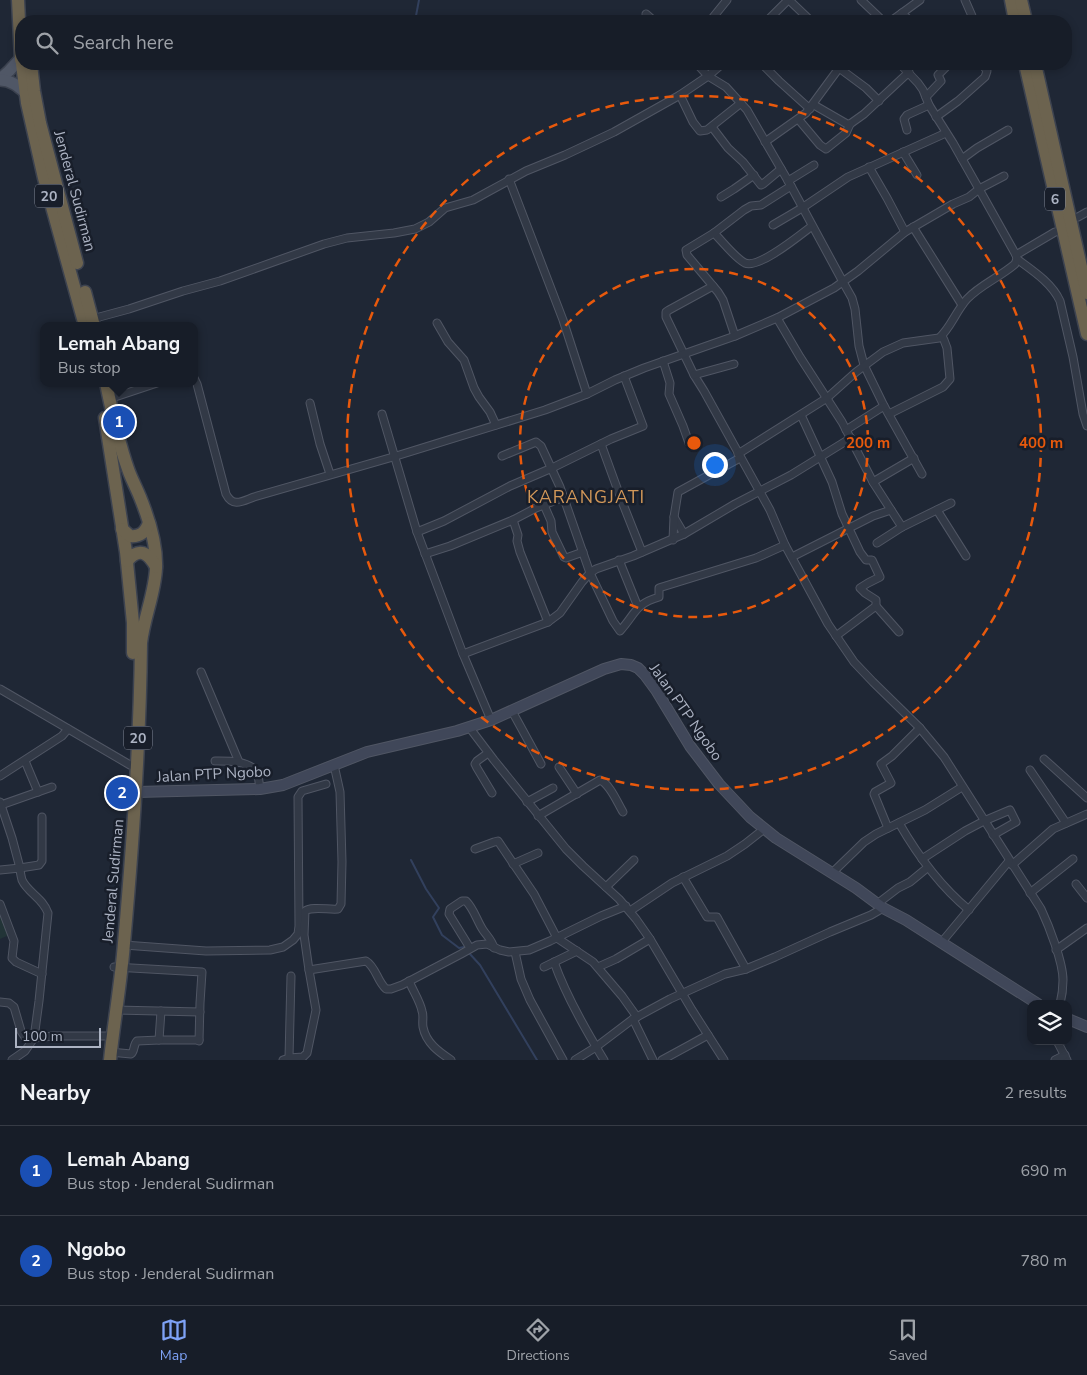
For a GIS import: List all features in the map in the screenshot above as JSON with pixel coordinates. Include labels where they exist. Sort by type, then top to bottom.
[{"type":"highway","name":"Jenderal Sudirman","points":[[18,0],[19,15]]},
{"type":"highway","points":[[26,0],[27,15]]},
{"type":"highway","points":[[1011,0],[1015,15]]},
{"type":"highway","points":[[1021,0],[1025,15]]},
{"type":"highway","name":"Jenderal Sudirman","points":[[22,70],[27,104],[44,178],[89,322]]},
{"type":"highway","name":"Jenderal Sudirman","points":[[32,70],[42,132],[90,322]]},
{"type":"highway","name":"6","points":[[1026,70],[1087,334]]},
{"type":"highway","name":"6","points":[[1036,70],[1087,293]]},
{"type":"highway","name":"Jenderal Sudirman","points":[[99,387],[120,511],[133,631],[128,815],[116,1010],[107,1057]]},
{"type":"highway","name":"Jenderal Sudirman","points":[[107,387],[114,423],[128,469],[149,523],[154,543],[156,567],[153,588],[142,628],[136,792],[124,945],[118,967],[106,1036],[107,1057]]},
{"type":"highway","points":[[122,529],[130,536],[140,535],[145,532],[149,523]]},
{"type":"highway","points":[[127,562],[135,553],[140,552],[148,556],[156,567]]},
{"type":"main road","points":[[0,80],[15,66]]},
{"type":"main road","points":[[0,80],[10,82],[26,93]]},
{"type":"main road","name":"Jalan PTP Ngobo","points":[[136,792],[260,789],[284,785],[376,750],[491,720],[604,669],[621,664],[634,666],[642,672],[651,684],[690,746],[719,784],[741,809],[764,829],[856,888],[880,906],[906,920],[1032,1000]]},
{"type":"main road","points":[[1072,1021],[1087,1028]]},
{"type":"street","points":[[715,15],[727,0]]},
{"type":"street","points":[[773,15],[789,0],[805,15]]},
{"type":"street","points":[[861,0],[877,15]]},
{"type":"street","points":[[903,0],[908,8]]},
{"type":"street","points":[[899,15],[920,0]]},
{"type":"street","points":[[965,0],[972,15]]},
{"type":"street","points":[[703,70],[708,76],[726,87],[741,103],[781,169],[852,298],[864,366],[922,474]]},
{"type":"street","points":[[95,322],[183,290],[220,281],[324,244],[346,238],[415,229],[429,222],[445,208],[473,200],[509,179],[590,144],[680,95],[715,70]]},
{"type":"street","points":[[768,70],[779,82],[812,107],[850,124]]},
{"type":"street","points":[[765,142],[799,120],[812,107],[838,70]]},
{"type":"street","points":[[846,70],[879,101]]},
{"type":"street","points":[[907,70],[918,83],[1016,257],[1046,283],[1060,301],[1087,426]]},
{"type":"street","points":[[926,97],[941,81],[938,75],[943,70]]},
{"type":"street","points":[[936,117],[958,101],[985,77],[985,70]]},
{"type":"street","points":[[799,120],[820,145],[826,149],[846,133],[850,124],[879,101],[909,72]]},
{"type":"street","points":[[680,95],[693,122],[698,129],[704,131],[741,103]]},
{"type":"street","points":[[906,130],[904,119],[907,115],[929,105]]},
{"type":"street","points":[[712,126],[728,148],[743,162],[762,185],[781,169]]},
{"type":"street","points":[[962,159],[1008,130]]},
{"type":"street","points":[[773,225],[848,177],[946,133]]},
{"type":"street","points":[[904,152],[917,175]]},
{"type":"street","points":[[735,336],[723,300],[686,252],[688,248],[714,233],[744,210],[751,206],[762,205],[814,164]]},
{"type":"street","points":[[869,168],[905,232]]},
{"type":"street","points":[[721,197],[754,175]]},
{"type":"street","points":[[197,387],[226,494],[230,501],[238,503],[545,410],[587,394],[624,376],[735,336],[777,318],[822,295],[843,282],[905,232],[1004,176]]},
{"type":"street","points":[[509,179],[563,320],[587,394]]},
{"type":"street","points":[[1078,217],[1087,212]]},
{"type":"street","points":[[714,233],[740,259],[746,264],[752,265],[764,261],[812,226]]},
{"type":"street","points":[[913,227],[962,305]]},
{"type":"street","points":[[673,540],[678,492],[739,456],[827,398],[883,352],[903,343],[937,339],[942,336],[969,297],[1015,264],[1016,257],[1054,232]]},
{"type":"street","points":[[713,286],[669,310],[665,315],[694,375],[770,510],[785,545],[836,636],[854,662],[920,728],[944,757],[1041,910],[1056,950],[1063,980],[1060,1000]]},
{"type":"street","points":[[777,318],[851,438],[873,482],[902,527]]},
{"type":"street","points":[[437,323],[448,342],[464,360],[478,397],[490,412],[496,425]]},
{"type":"street","points":[[889,414],[943,387],[948,382],[950,379],[947,348],[942,336]]},
{"type":"street","points":[[663,361],[670,383],[669,394],[690,443],[692,446],[697,444]]},
{"type":"street","points":[[694,375],[734,364]]},
{"type":"street","points":[[417,532],[444,521],[510,486],[643,426],[624,376]]},
{"type":"street","points":[[109,399],[145,387]]},
{"type":"street","points":[[310,403],[330,474]]},
{"type":"street","points":[[846,430],[884,406]]},
{"type":"street","points":[[382,414],[417,532],[463,654],[491,720]]},
{"type":"street","points":[[800,415],[832,482],[849,529],[864,558],[872,560],[880,577],[860,588],[876,600],[876,606],[899,632]]},
{"type":"street","points":[[463,654],[548,622],[560,613],[590,573],[596,569],[673,540],[791,475],[851,438]]},
{"type":"street","points":[[502,456],[536,442],[543,450],[564,497],[590,573],[613,621],[620,631],[646,601],[659,597],[659,588],[756,558],[785,545]]},
{"type":"street","points":[[601,444],[642,552]]},
{"type":"street","points":[[873,482],[914,458]]},
{"type":"street","points":[[425,554],[450,546],[564,497]]},
{"type":"street","points":[[877,543],[902,527],[951,503]]},
{"type":"street","points":[[544,505],[551,521],[552,532],[564,557],[583,552]]},
{"type":"street","points":[[792,557],[873,516],[891,510]]},
{"type":"street","points":[[937,510],[966,556]]},
{"type":"street","points":[[674,517],[684,534]]},
{"type":"street","points":[[513,520],[518,535],[517,541],[520,552],[548,622]]},
{"type":"street","points":[[619,560],[638,608]]},
{"type":"street","points":[[836,636],[876,606]]},
{"type":"street","points":[[201,672],[239,762]]},
{"type":"street","points":[[0,689],[130,765]]},
{"type":"street","points":[[512,712],[541,764]]},
{"type":"street","points":[[469,727],[538,816],[575,858],[628,909],[650,939],[724,1060]]},
{"type":"street","points":[[888,828],[874,794],[892,783],[882,764],[920,728]]},
{"type":"street","points":[[0,776],[62,736],[68,729]]},
{"type":"street","points":[[488,753],[475,764],[492,793]]},
{"type":"street","points":[[1044,759],[1087,798]]},
{"type":"street","points":[[25,761],[38,792]]},
{"type":"street","points":[[215,761],[239,762],[249,766],[257,772],[260,789]]},
{"type":"street","points":[[291,976],[286,1059],[306,1055],[315,1018],[316,1004],[308,970],[304,935],[305,911],[314,908],[325,910],[338,909],[341,904],[340,792],[334,765]]},
{"type":"street","points":[[560,767],[577,794]]},
{"type":"street","points":[[1030,770],[1066,823]]},
{"type":"street","points":[[538,816],[600,780],[603,781],[623,812]]},
{"type":"street","points":[[124,945],[206,950],[270,950],[282,948],[293,940],[298,934],[299,926],[298,797],[302,791],[326,784]]},
{"type":"street","points":[[12,1060],[25,1051],[34,1038],[48,913],[42,902],[21,878],[12,838],[1,804],[52,787]]},
{"type":"street","points":[[832,873],[864,842],[925,810],[962,787]]},
{"type":"street","points":[[527,802],[553,788]]},
{"type":"street","points":[[922,859],[948,841],[984,821],[1010,810],[1016,822],[993,835]]},
{"type":"street","points":[[942,943],[1010,863],[1049,832],[1087,814]]},
{"type":"street","points":[[0,870],[39,865],[42,861],[42,817]]},
{"type":"street","points":[[899,823],[927,868],[969,910]]},
{"type":"street","points":[[308,970],[366,961],[370,963],[382,985],[386,989],[391,989],[477,945],[484,944],[505,952],[535,948],[592,920],[628,909],[683,877],[718,862],[764,829]]},
{"type":"street","points":[[475,849],[498,842],[534,894],[557,938],[593,962],[622,996],[635,1018],[653,1060]]},
{"type":"street","points":[[513,864],[538,852]]},
{"type":"street","points":[[1030,893],[1073,859]]},
{"type":"street","points":[[606,887],[634,860]]},
{"type":"street","points":[[575,1060],[635,1018],[682,994],[725,974],[746,969],[871,915],[898,888],[916,878],[927,868]]},
{"type":"street","points":[[683,877],[707,917],[718,918],[746,969]]},
{"type":"street","points":[[1076,884],[1087,898]]},
{"type":"street","points":[[470,949],[449,914],[452,907],[464,900],[470,905],[494,948]]},
{"type":"street","points":[[0,904],[14,941],[12,958],[16,962],[42,974]]},
{"type":"street","points":[[1056,950],[1087,928]]},
{"type":"street","points":[[598,967],[650,939]]},
{"type":"street","points":[[544,967],[577,951]]},
{"type":"street","points":[[514,952],[521,979],[530,1000],[564,1060]]},
{"type":"street","points":[[554,962],[560,979],[604,1060]]},
{"type":"street","points":[[107,1057],[131,1054],[137,1041],[199,1040],[202,972],[118,967]]},
{"type":"street","points":[[409,981],[422,1008],[425,1034],[433,1046],[451,1060]]},
{"type":"street","points":[[0,1002],[9,1003],[14,1007],[24,1035],[34,1038],[106,1036]]},
{"type":"street","points":[[116,1010],[200,1012]]},
{"type":"street","points":[[159,1040],[161,1011]]},
{"type":"street","points":[[662,1060],[708,1035]]},
{"type":"street","points":[[1055,1060],[1066,1058],[1059,1045]]},
{"type":"shaded area","points":[[0,910],[9,935],[0,939]]},
{"type":"waterway","points":[[416,15],[419,0]]},
{"type":"waterway","points":[[411,860],[426,889],[439,908],[433,917],[442,935],[459,948],[464,947],[466,949]]},
{"type":"waterway","points":[[469,953],[480,965],[537,1060]]},
{"type":"place","name":"Lemah Abang","points":[[119,422]]},
{"type":"place","name":"Ngobo","points":[[122,793]]},
{"type":"district","name":"KARANGJATI","points":[[586,497]]}]
